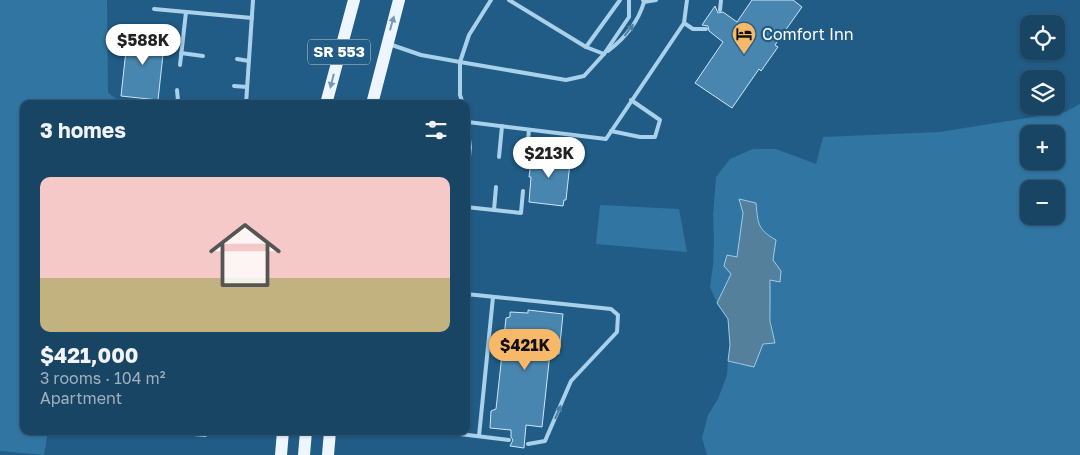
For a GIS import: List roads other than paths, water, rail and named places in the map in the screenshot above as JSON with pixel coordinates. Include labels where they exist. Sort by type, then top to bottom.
[{"type":"main road","name":"SR 553","points":[[327,100],[354,0]]},
{"type":"main road","name":"SR 553","points":[[373,100],[398,0]]},
{"type":"main road","points":[[281,455],[283,435]]},
{"type":"main road","points":[[304,455],[306,435]]},
{"type":"main road","points":[[328,455],[330,435]]},
{"type":"lane","points":[[246,100],[253,0]]},
{"type":"lane","points":[[462,100],[460,62],[469,35],[491,0]]},
{"type":"lane","points":[[508,0],[586,48],[604,54]]},
{"type":"lane","points":[[586,48],[620,0]]},
{"type":"lane","points":[[604,54],[629,17],[629,0]]},
{"type":"lane","points":[[386,43],[421,55],[566,80],[584,76],[604,54],[623,38],[641,15],[644,1],[656,0]]},
{"type":"lane","points":[[470,122],[606,139],[684,23],[686,0]]},
{"type":"lane","points":[[720,10],[721,0]]},
{"type":"lane","points":[[154,9],[252,18]]},
{"type":"lane","points":[[180,65],[186,12]]},
{"type":"lane","points":[[684,23],[693,30],[706,29]]},
{"type":"lane","points":[[181,53],[203,56]]},
{"type":"lane","points":[[237,59],[249,61]]},
{"type":"lane","points":[[234,86],[247,87]]},
{"type":"lane","points":[[177,90],[178,100]]},
{"type":"lane","points":[[611,131],[640,137],[655,137],[660,120],[632,100]]},
{"type":"lane","points":[[499,157],[502,126]]},
{"type":"lane","points":[[526,160],[529,130]]},
{"type":"lane","points":[[494,210],[496,187]]},
{"type":"lane","points":[[470,207],[521,213],[524,191]]},
{"type":"lane","points":[[470,294],[611,309],[618,315],[616,332],[571,381],[545,441],[528,444]]},
{"type":"lane","points":[[479,436],[493,297]]},
{"type":"lane","points":[[470,435],[509,440]]},
{"type":"place","name":"Comfort Inn","points":[[744,55]]}]
